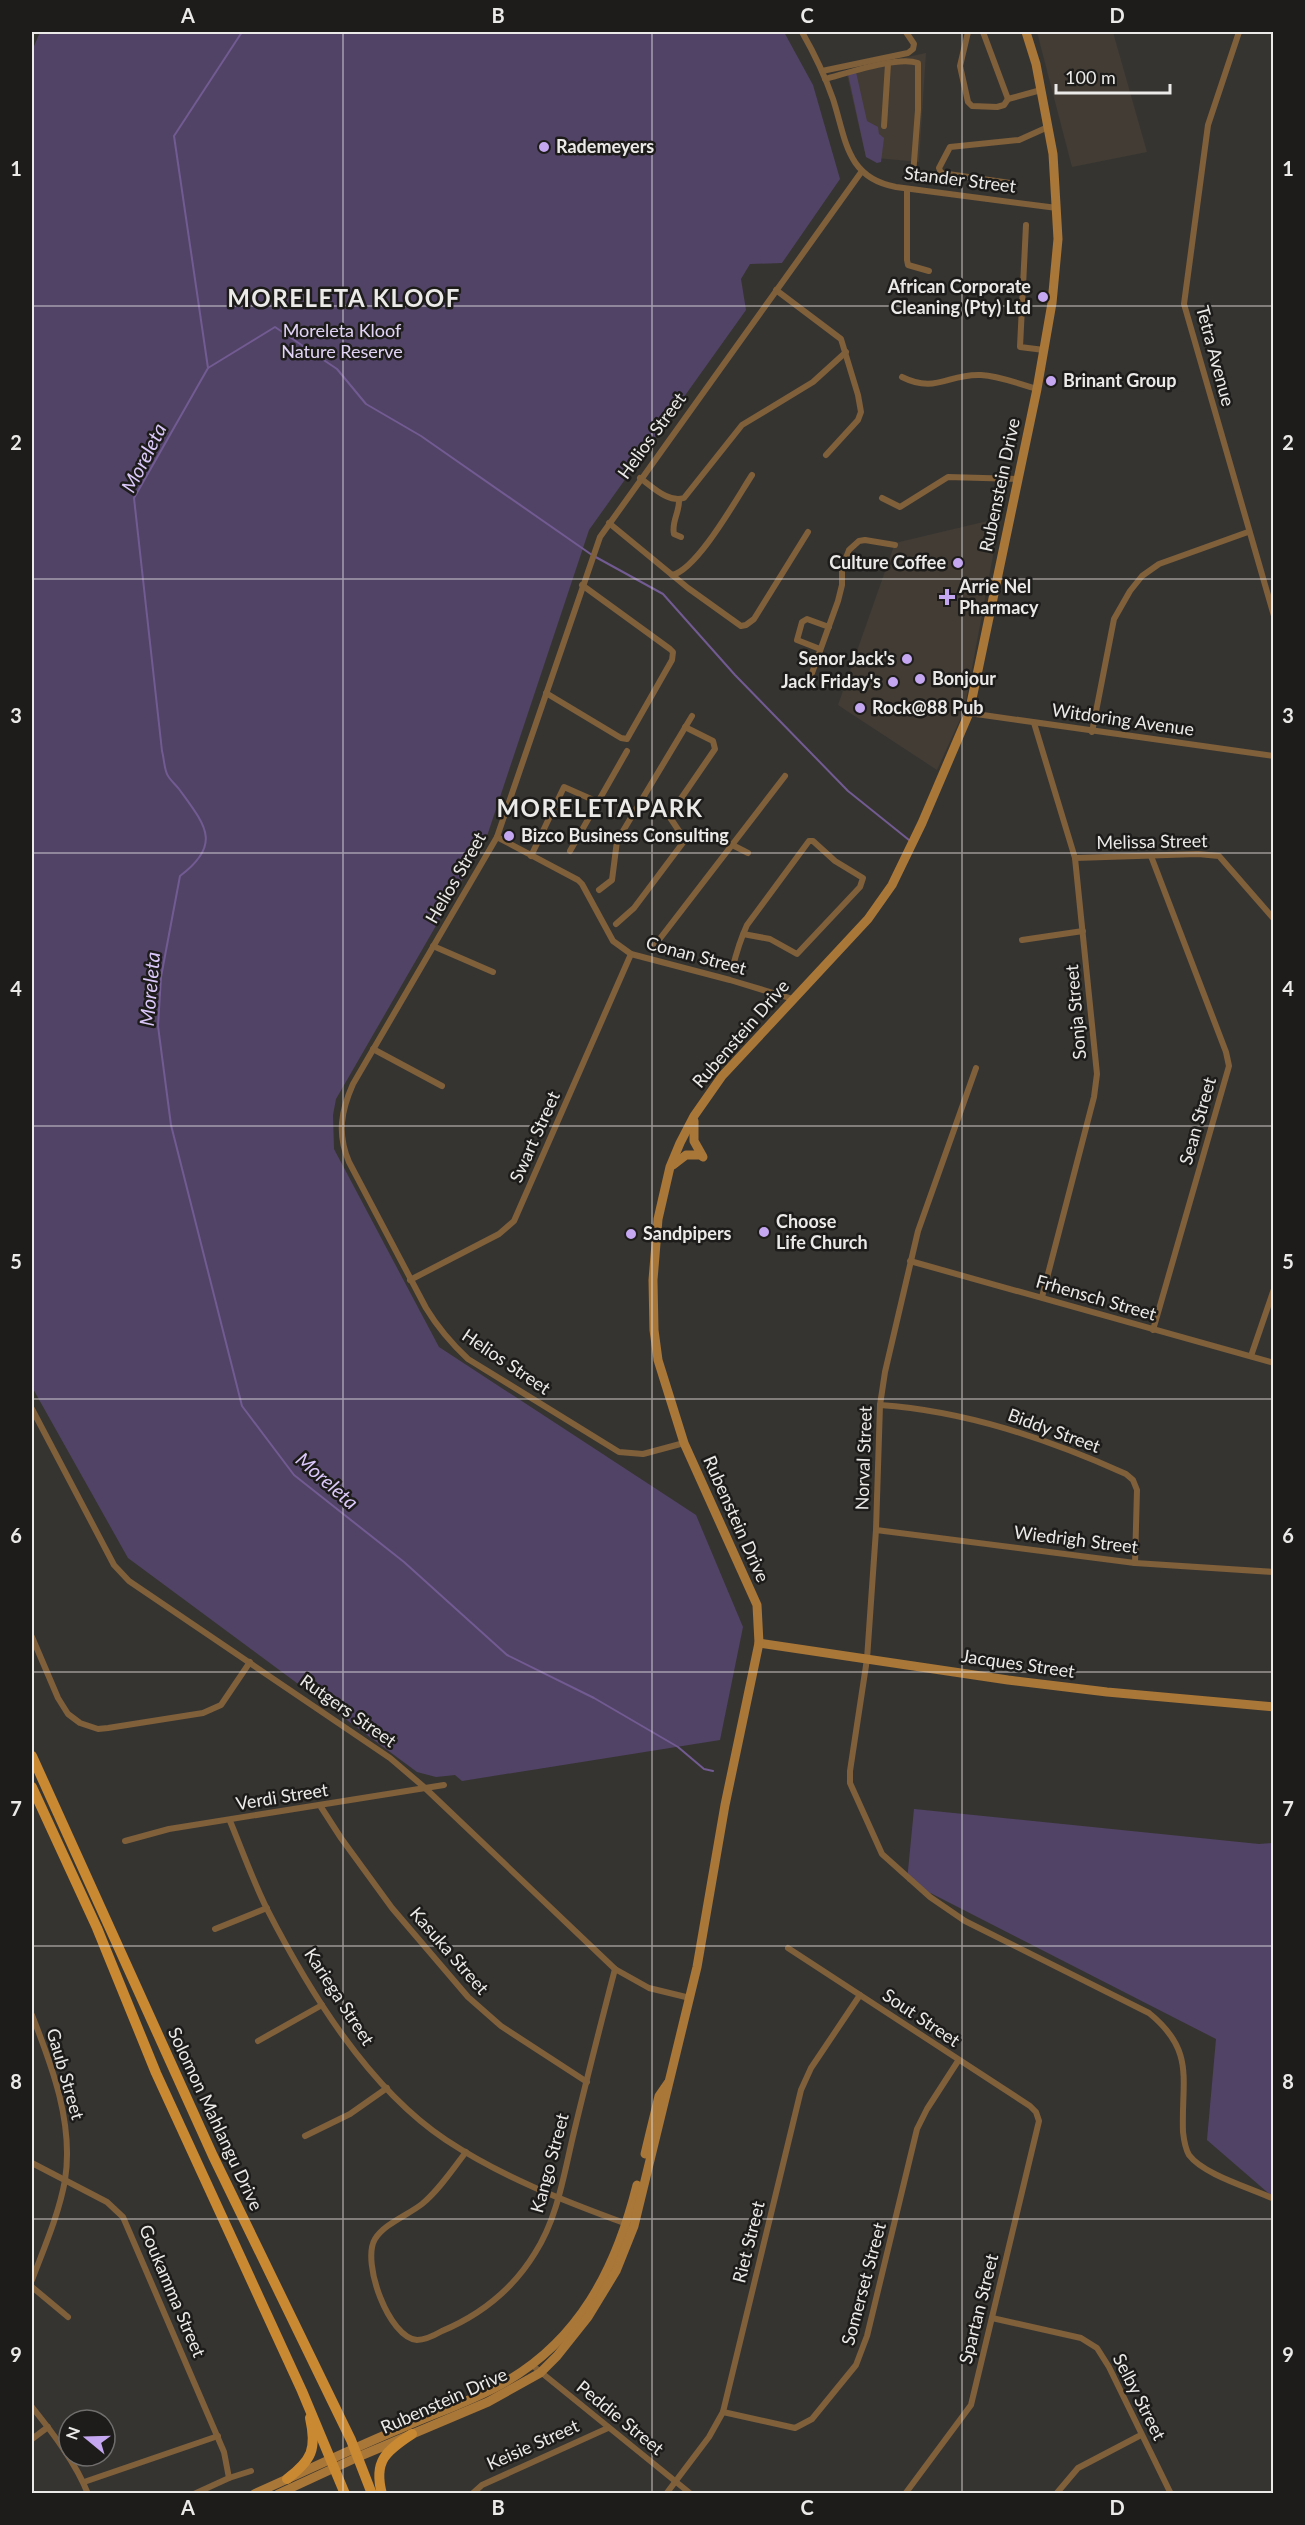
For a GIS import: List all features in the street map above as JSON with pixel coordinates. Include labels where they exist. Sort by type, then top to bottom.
[{"type":"main road","name":"Solomon Mahlangu Drive","points":[[32,1756],[213,2156],[356,2452],[372,2493]]},
{"type":"main road","name":"Solomon Mahlangu Drive","points":[[32,1787],[97,1928],[156,2073],[303,2391],[345,2493]]},
{"type":"main road","points":[[287,2479],[304,2466],[313,2448],[311,2421],[303,2391]]},
{"type":"main road","points":[[382,2493],[378,2479],[379,2465],[386,2454],[412,2434]]},
{"type":"street","points":[[802,32],[822,71],[846,146],[862,171]]},
{"type":"street","points":[[822,71],[908,53],[913,49],[914,44],[906,32]]},
{"type":"street","points":[[968,32],[960,66],[968,102],[972,106],[997,107],[1004,105],[1008,99],[1041,90]]},
{"type":"street","points":[[983,32],[1008,99]]},
{"type":"street","name":"Rubenstein Drive","points":[[356,2452],[412,2434],[489,2403],[540,2373],[574,2336],[601,2297],[619,2264],[630,2225],[657,2102],[669,2081],[690,1998],[725,1805],[759,1643],[757,1605],[684,1443],[664,1382],[654,1330],[652,1280],[655,1241],[663,1194],[670,1167],[694,1116],[722,1076],[868,919],[892,885],[922,823],[969,713],[1037,389],[1052,303],[1058,239],[1058,208],[1053,154],[1041,90],[1026,32]]},
{"type":"street","name":"Tetra Avenue","points":[[1239,32],[1208,126],[1184,297],[1186,312],[1248,532],[1270,592],[1274,616]]},
{"type":"street","points":[[825,80],[888,64],[915,62],[920,68],[913,175]]},
{"type":"street","points":[[884,126],[888,64]]},
{"type":"street","points":[[1010,183],[941,173],[939,168],[950,147],[1019,140],[1048,127]]},
{"type":"street","name":"Stander Street","points":[[862,171],[882,184],[907,189],[1058,208]]},
{"type":"street","name":"Helios Street","points":[[684,1443],[634,1455],[619,1452],[468,1359],[438,1327],[410,1280],[349,1162],[341,1128],[345,1102],[373,1049],[497,837],[596,545],[640,478],[862,171]]},
{"type":"street","points":[[907,189],[908,265],[929,271]]},
{"type":"street","points":[[1026,225],[1020,347],[1044,350]]},
{"type":"street","points":[[776,290],[837,335],[846,352],[861,412],[854,425],[826,454]]},
{"type":"street","points":[[681,537],[674,534],[673,530],[680,499],[690,492],[742,425],[813,382],[846,352]]},
{"type":"street","points":[[902,377],[918,384],[929,385],[982,375],[1037,389]]},
{"type":"street","points":[[672,575],[687,568],[700,553],[752,475]]},
{"type":"street","points":[[882,498],[900,507],[948,477],[1019,479]]},
{"type":"street","points":[[640,478],[668,497],[680,499]]},
{"type":"street","points":[[609,523],[736,624],[746,626],[754,619],[808,532]]},
{"type":"street","points":[[1092,732],[1114,619],[1130,591],[1142,576],[1159,564],[1248,532]]},
{"type":"street","points":[[812,674],[840,592],[842,568],[849,550],[859,541],[865,540],[895,545]]},
{"type":"street","points":[[546,693],[621,738],[627,739],[672,660],[673,652],[670,649],[582,585]]},
{"type":"street","points":[[820,649],[797,640],[802,622],[807,619],[829,627]]},
{"type":"street","name":"Witdoring Avenue","points":[[969,713],[1274,756]]},
{"type":"street","points":[[599,890],[612,880],[617,841],[692,716]]},
{"type":"street","name":"Sonja Street","points":[[1034,723],[1075,858],[1097,1082],[1042,1297]]},
{"type":"street","points":[[669,816],[715,749],[713,741],[686,727]]},
{"type":"street","points":[[570,851],[627,751]]},
{"type":"street","points":[[655,945],[785,777]]},
{"type":"street","points":[[531,856],[564,787],[598,802]]},
{"type":"street","points":[[616,924],[634,908],[685,840],[669,816],[641,802]]},
{"type":"street","points":[[707,832],[748,853]]},
{"type":"street","name":"Conan Street","points":[[497,837],[572,876],[582,884],[613,941],[631,954],[793,999]]},
{"type":"street","points":[[732,970],[743,934],[752,918],[810,840],[835,861],[863,878],[860,887],[796,954],[770,939],[743,934]]},
{"type":"street","name":"Sean Street","points":[[1151,856],[1222,1041],[1229,1066],[1153,1330]]},
{"type":"street","name":"Melissa Street","points":[[1075,858],[1219,856],[1274,919]]},
{"type":"street","points":[[1022,940],[1083,931]]},
{"type":"street","points":[[433,946],[494,972]]},
{"type":"street","name":"Swart Street","points":[[410,1280],[499,1234],[514,1221],[631,954]]},
{"type":"street","points":[[373,1049],[442,1086]]},
{"type":"street","name":"Norval Street","points":[[976,1068],[910,1261],[880,1406],[876,1530],[867,1659],[849,1778],[852,1791],[882,1854],[930,1897],[964,1920],[1149,2013],[1163,2024],[1173,2036],[1184,2067],[1183,2132],[1184,2143],[1190,2156],[1203,2167],[1274,2199]]},
{"type":"street","points":[[670,1167],[686,1155],[701,1156],[694,1141],[694,1116]]},
{"type":"street","name":"Frhensch Street","points":[[910,1261],[1274,1363]]},
{"type":"street","points":[[1251,1356],[1274,1288]]},
{"type":"street","name":"Biddy Street","points":[[880,1406],[922,1409],[999,1426],[1059,1446],[1126,1474],[1133,1480],[1137,1490],[1135,1563]]},
{"type":"street","name":"Rutgers Street","points":[[32,1409],[103,1545],[121,1574],[370,1743],[424,1787],[615,1969],[649,1988],[690,1998]]},
{"type":"street","name":"Wiedrigh Street","points":[[876,1530],[1135,1563],[1274,1572]]},
{"type":"street","points":[[32,1637],[58,1698],[68,1714],[80,1724],[98,1729],[216,1709],[250,1662]]},
{"type":"street","name":"Jacques Street","points":[[759,1643],[1107,1692],[1274,1707]]},
{"type":"street","name":"Verdi Street","points":[[125,1841],[169,1829],[321,1807],[444,1785]]},
{"type":"street","name":"Kasuka Street","points":[[321,1807],[392,1908],[468,1997],[514,2036],[587,2082]]},
{"type":"street","name":"Kariega Street","points":[[230,1821],[267,1908],[322,2005],[351,2048],[387,2088],[444,2139],[519,2182],[630,2225]]},
{"type":"street","points":[[215,1929],[267,1908]]},
{"type":"street","name":"Sout Street","points":[[788,1948],[1036,2112]]},
{"type":"street","name":"Kango Street","points":[[466,2152],[430,2197],[378,2235],[371,2250],[374,2277],[383,2305],[403,2335],[418,2340],[454,2326],[479,2312],[507,2288],[535,2253],[545,2236],[559,2199],[615,1969]]},
{"type":"street","name":"Riet Street","points":[[666,2493],[714,2431],[723,2412],[801,2090],[811,2068],[860,1995]]},
{"type":"street","points":[[258,2041],[322,2005]]},
{"type":"street","name":"Gaub Street","points":[[32,2015],[51,2066],[67,2144],[65,2180],[49,2236],[32,2280]]},
{"type":"street","name":"Somerset Street","points":[[723,2412],[795,2428],[812,2419],[856,2365],[867,2336],[917,2129],[958,2061]]},
{"type":"street","points":[[305,2136],[350,2114],[387,2088]]},
{"type":"street","name":"Spartan Street","points":[[905,2493],[971,2405],[1037,2135],[1039,2121],[1036,2112]]},
{"type":"street","name":"Goukamma Street","points":[[32,2163],[107,2202],[123,2217],[218,2436],[229,2478]]},
{"type":"street","name":"Rubenstein Drive","points":[[356,2452],[500,2385],[544,2356],[582,2314],[605,2278],[630,2225]]},
{"type":"street","points":[[32,2288],[68,2317]]},
{"type":"street","name":"Selby Street","points":[[992,2318],[1076,2337],[1097,2348],[1172,2493]]},
{"type":"street","name":"Peddie Street","points":[[532,2365],[690,2493]]},
{"type":"street","points":[[32,2407],[84,2482],[88,2493]]},
{"type":"street","points":[[32,2439],[48,2427]]},
{"type":"street","name":"Keisie Street","points":[[472,2493],[482,2485],[608,2428]]},
{"type":"street","points":[[1056,2493],[1082,2465],[1141,2435]]},
{"type":"street","points":[[84,2482],[218,2436]]},
{"type":"street","points":[[278,2493],[356,2452]]},
{"type":"street","points":[[254,2493],[333,2463]]},
{"type":"street","points":[[194,2493],[251,2471]]},
{"type":"shaded area","points":[[1037,32],[1113,32],[1147,152],[1072,167]]},
{"type":"shaded area","points":[[926,53],[919,162],[866,157],[846,70]]},
{"type":"shaded area","points":[[1000,518],[964,711],[937,770],[838,705],[895,543]]},
{"type":"green space","name":"Moreleta Kloof Nature Reserve","points":[[40,32],[784,32],[813,85],[840,179],[782,263],[750,264],[741,279],[746,310],[589,530],[486,839],[336,1099],[333,1115],[334,1149],[439,1347],[696,1515],[743,1627],[720,1740],[462,1781],[455,1775],[436,1777],[417,1772],[128,1558],[32,1387],[32,51]]},
{"type":"green space","points":[[856,72],[867,121],[878,127],[879,134],[884,138],[881,162],[877,163],[866,157],[848,74]]},
{"type":"green space","points":[[914,1809],[1259,1844],[1273,1843],[1273,2197],[1207,2140],[1216,2039],[907,1881]]},
{"type":"waterway","name":"Moreleta","points":[[242,32],[174,136],[208,368],[134,498],[165,768],[169,778],[196,813],[205,834],[202,854],[180,876],[161,977],[158,1026],[171,1125],[242,1406],[294,1475],[404,1562],[507,1655],[594,1698],[678,1747],[704,1769],[713,1771]]},
{"type":"waterway","points":[[208,368],[275,327],[337,369],[366,404],[421,436],[592,555],[663,594],[735,675],[848,791],[909,840]]},
{"type":"place","name":"Rademeyers","points":[[544,147]]},
{"type":"place","name":"African Corporate Cleaning (Pty) Ltd","points":[[1043,297]]},
{"type":"place","name":"Brinant Group","points":[[1051,381]]},
{"type":"place","name":"Culture Coffee","points":[[958,563]]},
{"type":"place","name":"Arrie Nel Pharmacy","points":[[947,597]]},
{"type":"place","name":"Senor Jack's","points":[[907,659]]},
{"type":"place","name":"Bonjour","points":[[920,679]]},
{"type":"place","name":"Jack Friday's","points":[[893,682]]},
{"type":"place","name":"Rock@88 Pub","points":[[860,708]]},
{"type":"place","name":"Bizco Business Consulting","points":[[509,836]]},
{"type":"place","name":"Choose Life Church","points":[[764,1232]]},
{"type":"place","name":"Sandpipers","points":[[631,1234]]},
{"type":"district","name":"MORELETA KLOOF","points":[[344,299]]},
{"type":"district","name":"MORELETAPARK","points":[[600,809]]}]
